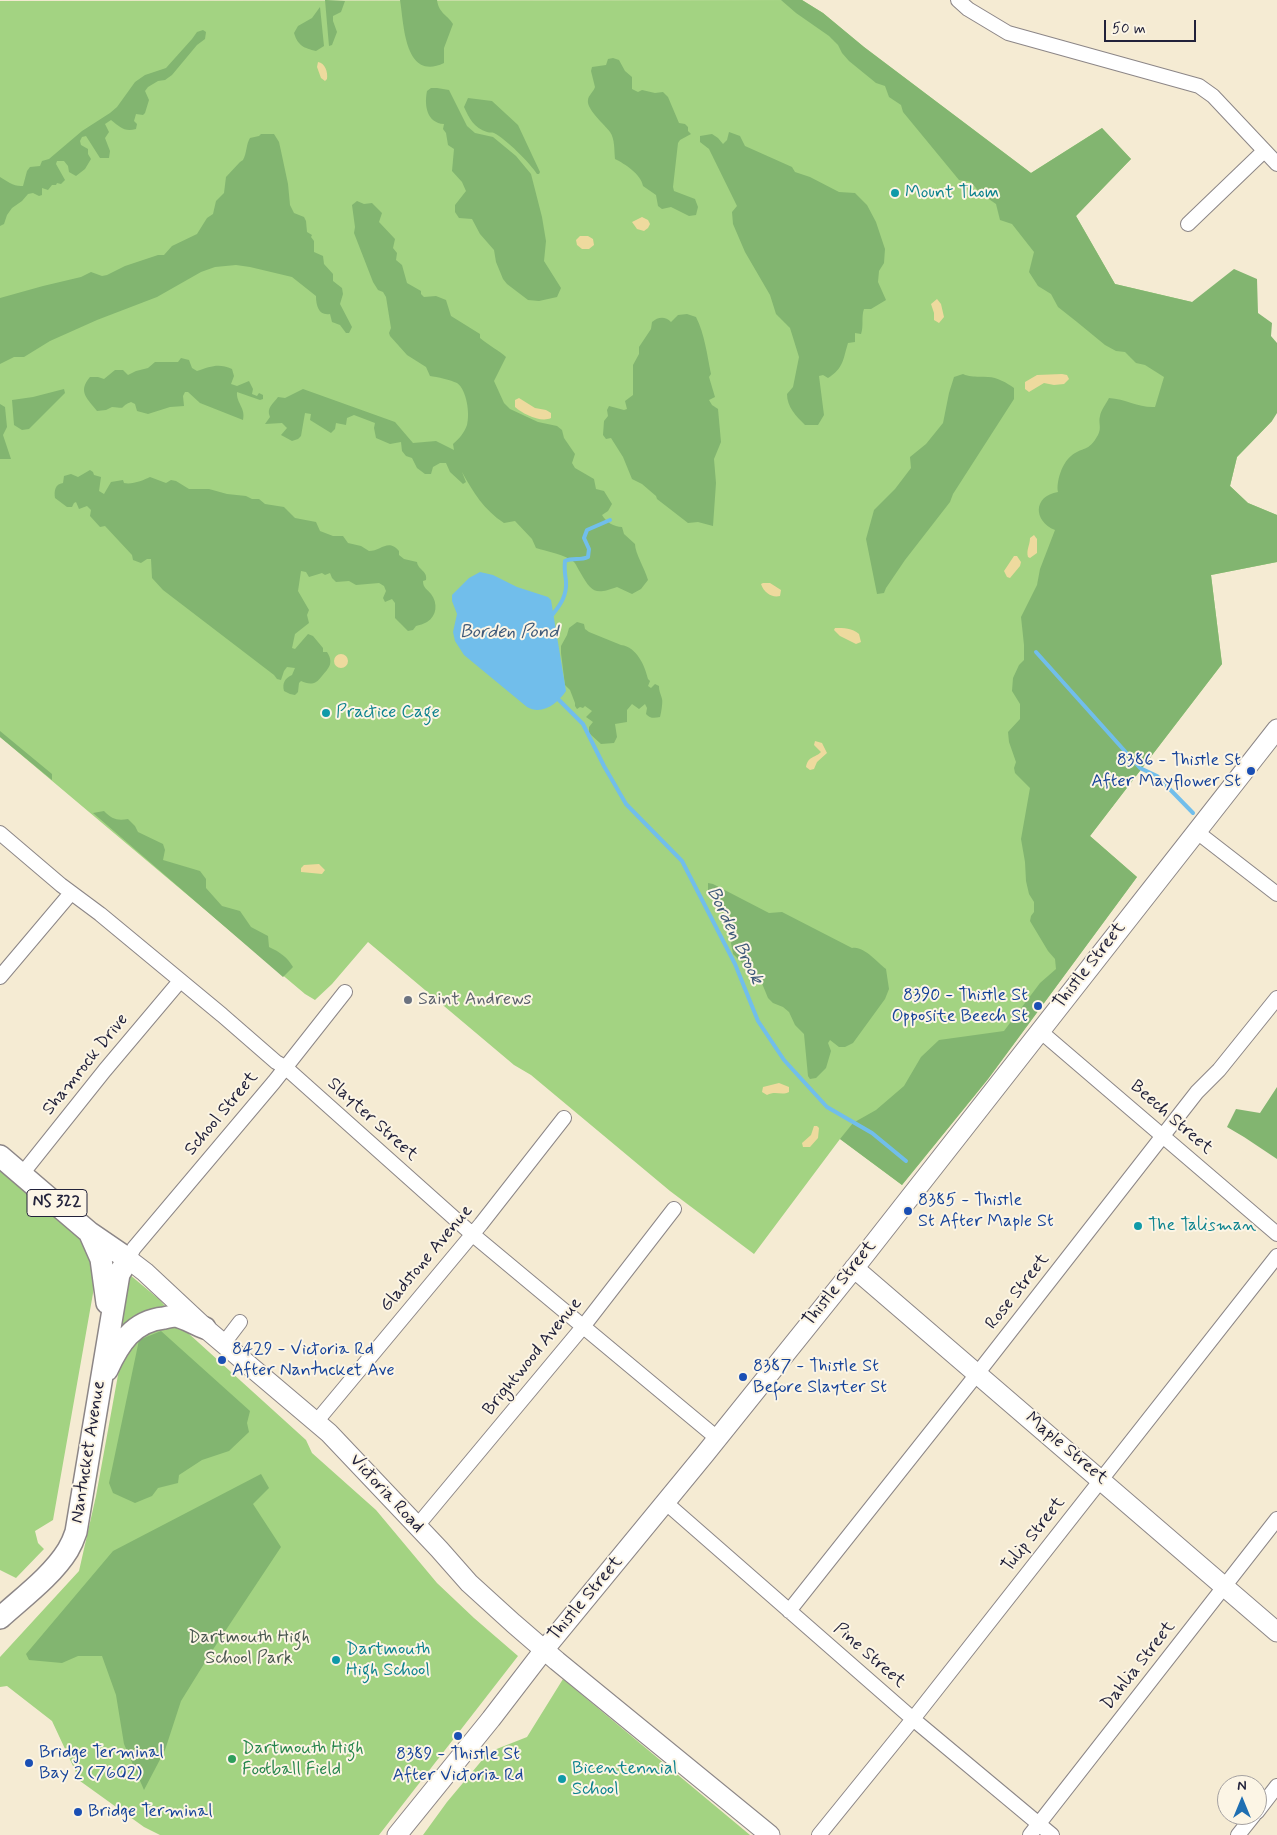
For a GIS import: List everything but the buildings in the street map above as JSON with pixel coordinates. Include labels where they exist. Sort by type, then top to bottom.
[{"type":"main road","name":"Thistle Street","points":[[397,1835],[544,1650],[854,1268],[1277,729]]},
{"type":"main road","name":"Victoria Road","points":[[0,1156],[90,1233],[145,1272],[205,1328],[316,1422],[417,1526],[469,1583],[544,1650],[770,1835]]},
{"type":"main road","points":[[90,1233],[101,1259],[109,1325]]},
{"type":"main road","name":"Nantucket Avenue","points":[[0,1618],[35,1587],[68,1550],[76,1532],[109,1325],[119,1274],[128,1259]]},
{"type":"main road","name":"Maple Street","points":[[854,1268],[1277,1632]]},
{"type":"main road","points":[[100,1386],[115,1353],[132,1332],[143,1323],[176,1316],[205,1328]]},
{"type":"street","points":[[968,3],[1008,33],[1199,86],[1213,96],[1277,164]]},
{"type":"street","points":[[1188,224],[1264,151]]},
{"type":"street","points":[[1197,832],[1277,894]]},
{"type":"street","name":"Slayter Street","points":[[0,833],[71,893],[100,914],[222,1014],[276,1062],[285,1067],[472,1234],[582,1328],[716,1438]]},
{"type":"street","points":[[0,976],[71,893]]},
{"type":"street","name":"Shamrock Drive","points":[[22,1174],[105,1070],[180,981]]},
{"type":"street","name":"School Street","points":[[128,1259],[134,1248],[345,992]]},
{"type":"street","name":"Rose Street","points":[[789,1611],[1197,1092],[1219,1070],[1277,998]]},
{"type":"street","name":"Beech Street","points":[[1040,1031],[1277,1234]]},
{"type":"street","name":"Gladstone Avenue","points":[[316,1422],[472,1234],[564,1118]]},
{"type":"street","name":"Brightwood Avenue","points":[[417,1526],[582,1328],[674,1209]]},
{"type":"street","name":"Tulip Street","points":[[818,1835],[913,1719],[1277,1256]]},
{"type":"street","points":[[224,1343],[240,1322]]},
{"type":"street","name":"Pine Street","points":[[665,1502],[913,1719],[1052,1835]]},
{"type":"street","name":"Dahlia Street","points":[[1030,1835],[1277,1519]]},
{"type":"street","points":[[1267,1799],[1277,1786]]},
{"type":"street","points":[[1238,1835],[1246,1825]]},
{"type":"green space","points":[[325,0],[345,1],[341,12],[333,16],[337,32],[332,45],[329,46]]},
{"type":"green space","points":[[400,0],[437,0],[442,11],[453,24],[444,48],[444,63],[431,67],[421,64],[414,57],[408,47],[405,35]]},
{"type":"green space","points":[[781,0],[802,0],[823,13],[864,47],[1031,173],[1102,128],[1131,159],[1076,216],[1115,284],[1192,302],[1234,269],[1257,279],[1258,313],[1272,323],[1271,336],[1277,343],[1277,413],[1272,421],[1237,457],[1230,486],[1248,503],[1277,515],[1277,562],[1211,575],[1222,664],[1090,836],[1137,877],[988,1079],[902,1185],[840,1139],[853,1123],[876,1110],[904,1086],[921,1057],[939,1040],[1004,1031],[1040,983],[1056,969],[1055,959],[1030,921],[1034,912],[1034,902],[1029,894],[1026,881],[1021,839],[1030,788],[1015,773],[1016,762],[1009,742],[1008,732],[1020,719],[1020,704],[1012,691],[1013,678],[1019,665],[1024,660],[1021,617],[1037,585],[1040,569],[1055,530],[1043,521],[1039,509],[1040,503],[1050,494],[1058,492],[1060,473],[1068,459],[1075,453],[1088,447],[1094,441],[1099,432],[1102,409],[1109,398],[1155,407],[1164,377],[1145,365],[1136,363],[1125,352],[1116,351],[1105,345],[1058,307],[1051,294],[1038,286],[1029,272],[1034,252],[1012,224],[1000,220],[996,204],[980,193],[971,182],[959,180],[903,112],[901,105],[889,97],[885,86],[876,83],[849,61],[829,36]]},
{"type":"green space","points":[[802,0],[823,13],[864,47],[1031,173],[1102,128],[1131,159],[1076,216],[1115,284],[1192,302],[1272,421],[1237,457],[1230,486],[1248,503],[1277,515],[1277,562],[1211,575],[1222,664],[1090,836],[1137,877],[988,1079],[902,1185],[840,1139],[754,1254],[670,1191],[531,1075],[514,1065],[368,942],[332,984],[315,1000],[305,994],[0,737],[0,1]]},
{"type":"green space","points":[[320,7],[324,46],[316,51],[302,46],[297,41],[294,33],[298,26],[312,18]]},
{"type":"green space","points":[[203,30],[206,32],[205,39],[197,45],[172,75],[165,80],[158,81],[145,91],[149,100],[145,113],[143,115],[136,114],[134,121],[137,124],[136,129],[125,129],[111,120],[105,124],[109,132],[105,138],[110,151],[109,158],[100,158],[86,136],[82,137],[81,145],[88,149],[91,159],[85,169],[76,176],[69,172],[68,166],[64,161],[57,161],[56,164],[65,180],[61,184],[52,185],[48,190],[42,188],[42,195],[28,194],[12,208],[4,224],[0,226],[0,177],[14,185],[23,186],[30,167],[40,166],[42,161],[49,159],[82,131],[110,113],[117,107],[135,82],[145,75],[166,68],[197,32]]},
{"type":"green space","points":[[608,59],[619,60],[625,71],[632,77],[632,89],[638,92],[642,90],[655,93],[663,92],[668,97],[679,123],[685,124],[688,127],[688,131],[691,134],[678,143],[673,187],[674,191],[695,199],[698,207],[696,215],[689,216],[671,207],[662,209],[658,206],[656,195],[643,186],[636,174],[615,159],[612,135],[588,104],[589,97],[595,87],[591,71],[592,67],[606,65]]},
{"type":"green space","points":[[431,88],[449,90],[467,126],[475,133],[493,137],[516,156],[531,174],[546,241],[544,261],[561,288],[557,297],[539,301],[528,300],[507,284],[496,262],[494,250],[480,234],[472,219],[459,218],[455,212],[455,205],[466,191],[462,182],[452,171],[454,149],[448,145],[446,133],[443,129],[444,124],[434,121],[428,113],[426,97],[427,91]]},
{"type":"green space","points":[[468,98],[492,101],[518,125],[540,172],[539,174],[505,140],[475,125],[464,107]]},
{"type":"green space","points":[[729,132],[740,136],[745,146],[792,167],[795,172],[810,177],[839,192],[855,193],[867,205],[876,222],[885,249],[884,263],[879,271],[878,282],[886,300],[871,309],[864,309],[861,334],[855,333],[855,342],[848,343],[840,367],[828,378],[823,375],[819,376],[824,415],[818,425],[805,425],[790,407],[787,394],[793,387],[799,357],[790,328],[776,314],[770,295],[745,252],[733,224],[732,212],[737,206],[709,149],[700,142],[700,136],[712,134],[723,144],[727,140]]},
{"type":"green space","points":[[261,134],[274,134],[279,142],[288,184],[290,205],[294,213],[304,217],[307,232],[312,235],[311,237],[314,241],[314,252],[323,256],[324,264],[333,274],[333,281],[342,288],[343,294],[340,304],[352,327],[349,333],[346,333],[340,325],[332,322],[330,314],[321,312],[316,296],[292,277],[236,265],[215,267],[201,272],[157,297],[97,320],[50,341],[24,357],[14,357],[0,364],[0,298],[81,277],[91,272],[102,276],[107,275],[125,266],[158,255],[164,255],[172,246],[197,234],[207,218],[213,214],[216,201],[224,193],[226,177],[243,160],[250,138]]},
{"type":"green space","points":[[357,201],[364,204],[372,203],[382,213],[379,222],[395,239],[393,248],[397,253],[396,260],[402,265],[407,283],[421,291],[424,297],[436,296],[446,300],[451,316],[480,334],[480,338],[506,357],[494,381],[504,403],[510,409],[538,422],[557,426],[562,430],[564,438],[575,454],[572,463],[575,468],[594,479],[596,489],[604,491],[612,504],[608,511],[602,515],[610,524],[622,527],[624,534],[635,544],[648,580],[641,589],[632,594],[617,587],[604,591],[591,588],[574,562],[561,555],[536,548],[532,539],[515,521],[504,523],[497,518],[475,493],[462,472],[466,482],[463,484],[450,472],[446,463],[440,463],[433,467],[431,474],[425,474],[417,468],[412,458],[406,456],[402,451],[401,442],[390,444],[376,438],[375,423],[354,415],[347,418],[346,425],[336,423],[335,429],[331,433],[310,420],[311,414],[305,413],[301,436],[292,441],[281,435],[287,428],[282,423],[265,424],[270,417],[269,409],[278,397],[285,398],[303,389],[395,422],[413,443],[436,441],[454,450],[453,444],[461,436],[467,425],[467,402],[460,386],[451,381],[430,376],[426,367],[407,355],[390,336],[391,328],[386,297],[373,282],[354,233],[352,205]]},
{"type":"green space","points":[[687,314],[696,317],[702,331],[711,374],[709,377],[715,397],[709,400],[718,409],[721,442],[714,459],[716,483],[713,526],[698,522],[688,523],[657,499],[642,484],[632,479],[623,457],[611,438],[606,439],[603,435],[604,421],[608,416],[607,410],[609,406],[627,409],[625,401],[633,395],[633,365],[639,354],[639,347],[651,329],[652,322],[661,318],[671,322],[678,315]]},
{"type":"green space","points":[[181,358],[189,360],[192,368],[197,371],[215,366],[232,369],[234,376],[231,384],[237,386],[249,381],[253,389],[252,394],[257,396],[259,393],[263,395],[263,399],[260,400],[237,392],[244,416],[243,420],[200,403],[188,392],[185,392],[183,396],[184,406],[170,407],[148,414],[137,411],[135,404],[131,402],[122,408],[112,407],[97,411],[85,395],[84,387],[90,377],[104,379],[115,370],[123,370],[128,375],[148,368],[155,362],[178,362]]},
{"type":"green space","points":[[963,374],[991,377],[1002,381],[1014,388],[1014,399],[953,494],[950,502],[905,560],[884,593],[877,594],[866,539],[874,510],[895,489],[911,468],[910,457],[926,444],[943,423],[954,377]]},
{"type":"green space","points":[[64,389],[65,393],[29,429],[22,430],[14,425],[12,400]]},
{"type":"green space","points":[[0,404],[5,407],[7,427],[3,435],[11,459],[0,459]]},
{"type":"green space","points":[[90,470],[94,475],[101,477],[99,491],[104,494],[111,482],[123,480],[124,483],[131,483],[150,477],[166,483],[171,480],[189,489],[209,489],[227,494],[246,496],[252,499],[259,499],[265,504],[284,507],[295,518],[316,522],[320,531],[333,536],[343,536],[348,543],[361,546],[369,551],[388,545],[395,547],[399,551],[399,555],[404,559],[417,562],[424,572],[426,580],[423,581],[424,587],[435,601],[435,613],[427,622],[408,631],[395,618],[395,603],[392,599],[385,602],[383,598],[386,591],[384,586],[379,583],[356,585],[349,581],[336,582],[330,573],[309,577],[306,572],[301,571],[298,591],[309,610],[307,615],[309,623],[295,634],[292,648],[295,649],[308,634],[313,636],[323,648],[323,652],[327,652],[330,665],[317,682],[310,684],[301,681],[298,692],[295,695],[290,694],[284,691],[283,688],[286,679],[292,675],[295,668],[287,667],[281,680],[277,679],[163,590],[152,578],[151,559],[141,563],[133,560],[132,555],[105,526],[100,527],[90,516],[91,510],[87,506],[79,509],[76,502],[72,507],[67,507],[55,498],[56,488],[63,483],[64,476],[71,474],[78,477]]},
{"type":"green space","points":[[577,622],[584,624],[585,629],[589,632],[632,649],[645,668],[650,681],[648,686],[651,688],[655,684],[659,686],[662,701],[660,717],[649,717],[646,714],[647,708],[645,704],[639,709],[632,704],[627,710],[627,722],[615,724],[617,737],[614,743],[601,744],[589,733],[589,727],[593,722],[586,717],[592,711],[585,706],[577,709],[570,690],[565,685],[561,646],[569,628]]},
{"type":"green space","points":[[0,731],[52,774],[52,780],[0,737]]},
{"type":"green space","points":[[104,811],[115,819],[128,819],[138,832],[163,844],[165,850],[163,860],[200,871],[206,879],[206,888],[222,906],[240,911],[251,927],[268,936],[269,947],[283,955],[293,967],[283,977],[93,813]]},
{"type":"green space","points":[[708,883],[769,913],[782,912],[852,948],[861,949],[886,969],[889,989],[885,999],[853,1043],[845,1047],[839,1047],[830,1040],[828,1043],[831,1051],[826,1068],[816,1078],[810,1079],[808,1076],[804,1034],[795,1025],[789,1012],[768,998],[761,981],[733,954],[731,943],[734,935],[732,929],[708,890]]},
{"type":"green space","points":[[1277,1087],[1277,1159],[1227,1127],[1236,1109],[1260,1113]]},
{"type":"green space","points":[[0,1168],[90,1244],[95,1282],[53,1520],[35,1531],[38,1543],[44,1549],[16,1578],[0,1570]]},
{"type":"green space","points":[[130,1275],[160,1300],[169,1311],[119,1333]]},
{"type":"green space","name":"Dartmouth High School Park","points":[[177,1323],[306,1440],[312,1453],[376,1510],[437,1583],[518,1656],[379,1835],[160,1835],[144,1827],[80,1781],[52,1721],[7,1686],[0,1687],[0,1657],[79,1571],[96,1496],[122,1353],[139,1333]]},
{"type":"green space","points":[[161,1331],[250,1411],[247,1423],[249,1432],[229,1451],[202,1460],[179,1475],[178,1483],[158,1488],[152,1496],[135,1503],[113,1493],[109,1483],[139,1340]]},
{"type":"green space","points":[[261,1474],[269,1488],[253,1504],[281,1547],[181,1701],[165,1750],[144,1790],[124,1744],[116,1695],[102,1656],[78,1656],[62,1663],[29,1660],[26,1654],[113,1551]]},
{"type":"green space","points":[[563,1679],[750,1835],[423,1835],[447,1802],[483,1759],[484,1754],[527,1737]]},
{"type":"sand","points":[[318,62],[326,68],[327,79],[325,81],[321,78],[317,67]]},
{"type":"sand","points":[[642,217],[648,220],[650,224],[644,231],[637,229],[632,222]]},
{"type":"sand","points":[[580,236],[588,236],[593,239],[594,245],[589,249],[582,249],[577,245],[576,240]]},
{"type":"sand","points":[[937,299],[941,304],[944,317],[939,323],[934,320],[931,304]]},
{"type":"sand","points":[[1037,375],[1067,375],[1069,379],[1064,384],[1044,383],[1029,392],[1025,389],[1025,382]]},
{"type":"sand","points":[[519,398],[535,408],[551,413],[551,418],[537,419],[515,407],[515,400]]},
{"type":"sand","points":[[1034,535],[1037,539],[1037,553],[1030,558],[1028,557],[1028,550],[1030,538]]},
{"type":"sand","points":[[1014,556],[1017,556],[1021,562],[1010,578],[1007,577],[1004,571]]},
{"type":"sand","points":[[770,583],[781,590],[780,596],[769,594],[762,587],[761,584]]},
{"type":"sand","points":[[835,628],[856,632],[859,634],[861,642],[856,644],[840,636],[834,630]]},
{"type":"sand","points":[[341,654],[346,656],[348,661],[346,666],[341,668],[336,666],[334,661],[336,656]]},
{"type":"sand","points":[[815,741],[822,743],[827,753],[817,762],[814,769],[810,770],[806,767],[808,761],[821,752],[814,745]]},
{"type":"sand","points":[[319,864],[325,870],[322,874],[301,872],[301,868],[304,865]]},
{"type":"sand","points":[[779,1083],[789,1087],[789,1092],[767,1095],[762,1092],[763,1087]]},
{"type":"sand","points":[[814,1126],[819,1128],[818,1138],[810,1147],[803,1147],[802,1143],[811,1135]]},
{"type":"water","name":"Borden Pond","points":[[480,572],[493,575],[517,587],[548,597],[551,600],[566,691],[559,700],[549,707],[538,710],[527,707],[464,655],[455,641],[453,632],[457,614],[452,601],[452,595],[469,578]]},
{"type":"waterway","points":[[553,614],[561,603],[566,591],[565,561],[588,557],[589,549],[584,538],[587,530],[610,520]]},
{"type":"waterway","points":[[1036,652],[1140,768],[1157,776],[1193,813]]},
{"type":"waterway","name":"Borden Brook","points":[[559,700],[583,724],[626,804],[682,861],[735,964],[758,1021],[784,1060],[827,1107],[872,1133],[906,1161]]},
{"type":"place","name":"Mount Thom","points":[[895,193]]},
{"type":"place","name":"Practice Cage","points":[[326,713]]},
{"type":"place","name":"8386 - Thistle St After Mayflower St","points":[[1251,771]]},
{"type":"place","name":"Saint Andrews","points":[[408,1000]]},
{"type":"place","name":"8390 - Thistle St Opposite Beech St","points":[[1038,1006]]},
{"type":"place","name":"8385 - Thistle St After Maple St","points":[[908,1211]]},
{"type":"place","name":"The Talisman","points":[[1138,1226]]},
{"type":"place","name":"8429 - Victoria Rd After Nantucket Ave","points":[[222,1360]]},
{"type":"place","name":"8387 - Thistle St Before Slayter St","points":[[743,1377]]},
{"type":"place","name":"Dartmouth High School","points":[[336,1660]]},
{"type":"place","name":"8389 - Thistle St After Victoria Rd","points":[[458,1736]]},
{"type":"place","name":"Dartmouth High Football Field","points":[[232,1759]]},
{"type":"place","name":"Bridge Terminal Bay 2 (7602)","points":[[29,1763]]},
{"type":"place","name":"Bicentennial School","points":[[562,1779]]},
{"type":"place","name":"Bridge Terminal","points":[[78,1812]]}]
